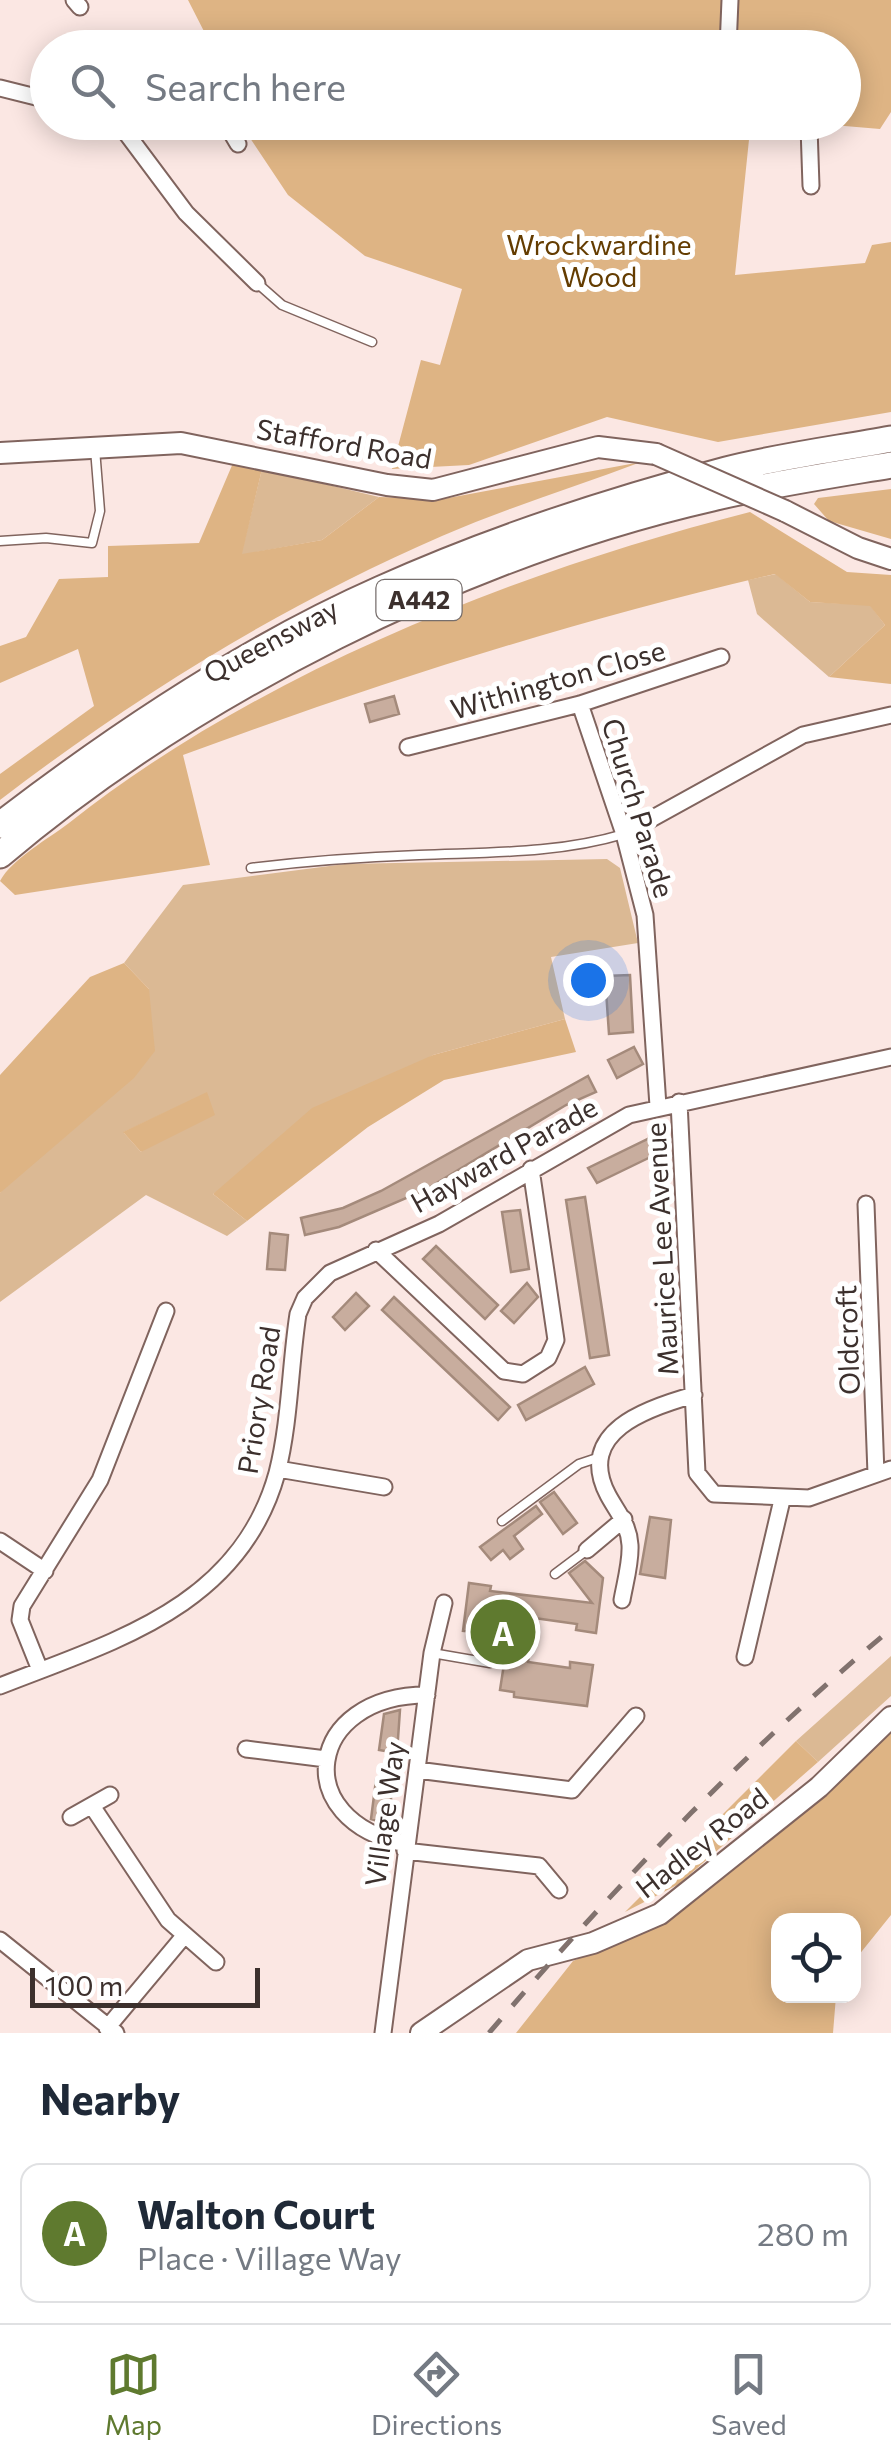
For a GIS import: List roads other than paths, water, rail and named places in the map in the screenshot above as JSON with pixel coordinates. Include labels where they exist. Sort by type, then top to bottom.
[{"type":"highway","name":"Queensway","points":[[0,825],[97,750],[283,638],[378,590],[478,548],[608,504],[730,469],[891,440]]},
{"type":"highway","name":"Queensway","points":[[0,856],[148,745],[280,666],[383,616],[591,532],[711,498],[891,465]]},
{"type":"street","points":[[729,30],[730,0]]},
{"type":"street","points":[[0,88],[30,96]]},
{"type":"street","points":[[131,140],[186,213],[245,279]]},
{"type":"street","points":[[235,140],[238,144]]},
{"type":"street","points":[[811,186],[812,140]]},
{"type":"street","name":"Stafford Road","points":[[0,453],[180,443],[387,485],[433,490],[598,446],[656,454],[858,548],[891,559]]},
{"type":"street","name":"Withington Close","points":[[408,748],[580,704],[721,657]]},
{"type":"street","name":"Church Parade","points":[[580,704],[624,834],[646,921],[658,1106]]},
{"type":"street","points":[[624,834],[803,735],[891,715]]},
{"type":"street","points":[[679,1102],[891,1057]]},
{"type":"street","name":"Hayward Parade","points":[[376,1250],[438,1224],[601,1128],[679,1102]]},
{"type":"street","name":"Maurice Lee Avenue","points":[[679,1102],[694,1395]]},
{"type":"street","points":[[376,1250],[504,1371],[522,1374],[548,1358],[556,1340],[530,1168]]},
{"type":"street","name":"Oldcroft","points":[[694,1395],[697,1472],[702,1485],[714,1494],[782,1500],[809,1498],[884,1471],[866,1204]]},
{"type":"street","name":"Priory Road","points":[[0,1686],[130,1636],[179,1609],[238,1548],[258,1519],[278,1469],[298,1314],[305,1298],[330,1273],[376,1250]]},
{"type":"street","points":[[872,1291],[891,1291]]},
{"type":"street","points":[[40,1670],[20,1616],[100,1480],[166,1310]]},
{"type":"street","points":[[622,1600],[630,1546],[624,1519],[608,1494],[600,1457],[605,1440],[622,1423],[650,1408],[694,1395]]},
{"type":"street","points":[[278,1469],[384,1487]]},
{"type":"street","points":[[746,1657],[782,1500]]},
{"type":"street","points":[[587,1550],[624,1519]]},
{"type":"street","points":[[0,1540],[45,1571]]},
{"type":"street","name":"Village Way","points":[[383,2033],[432,1653],[444,1602]]},
{"type":"street","points":[[427,1695],[399,1695],[362,1707],[336,1736],[326,1760],[329,1782],[350,1823],[365,1833],[406,1847],[539,1866],[559,1890]]},
{"type":"street","points":[[417,1770],[572,1790],[636,1716]]},
{"type":"street","name":"Hadley Road","points":[[421,2033],[528,1960],[593,1943],[660,1914],[818,1787],[891,1717]]},
{"type":"street","points":[[246,1750],[326,1760]]},
{"type":"street","points":[[71,1816],[110,1795]]},
{"type":"street","points":[[92,1806],[184,1936],[216,1962]]},
{"type":"street","points":[[0,1940],[111,2030],[184,1936]]},
{"type":"lane","points":[[245,279],[282,305],[372,342]]},
{"type":"lane","points":[[0,541],[46,538],[92,543],[100,511],[95,449]]},
{"type":"lane","points":[[251,868],[323,859],[503,854],[596,842],[624,834]]},
{"type":"lane","points":[[502,1521],[579,1464],[600,1457]]},
{"type":"lane","points":[[555,1574],[587,1550]]},
{"type":"lane","points":[[432,1653],[490,1663]]},
{"type":"railway","points":[[489,2033],[681,1823],[784,1723],[891,1629]]},
{"type":"place","name":"Walton Court","points":[[503,1632]]},
{"type":"park label","name":"Wrockwardine Wood","points":[[599,261]]}]
